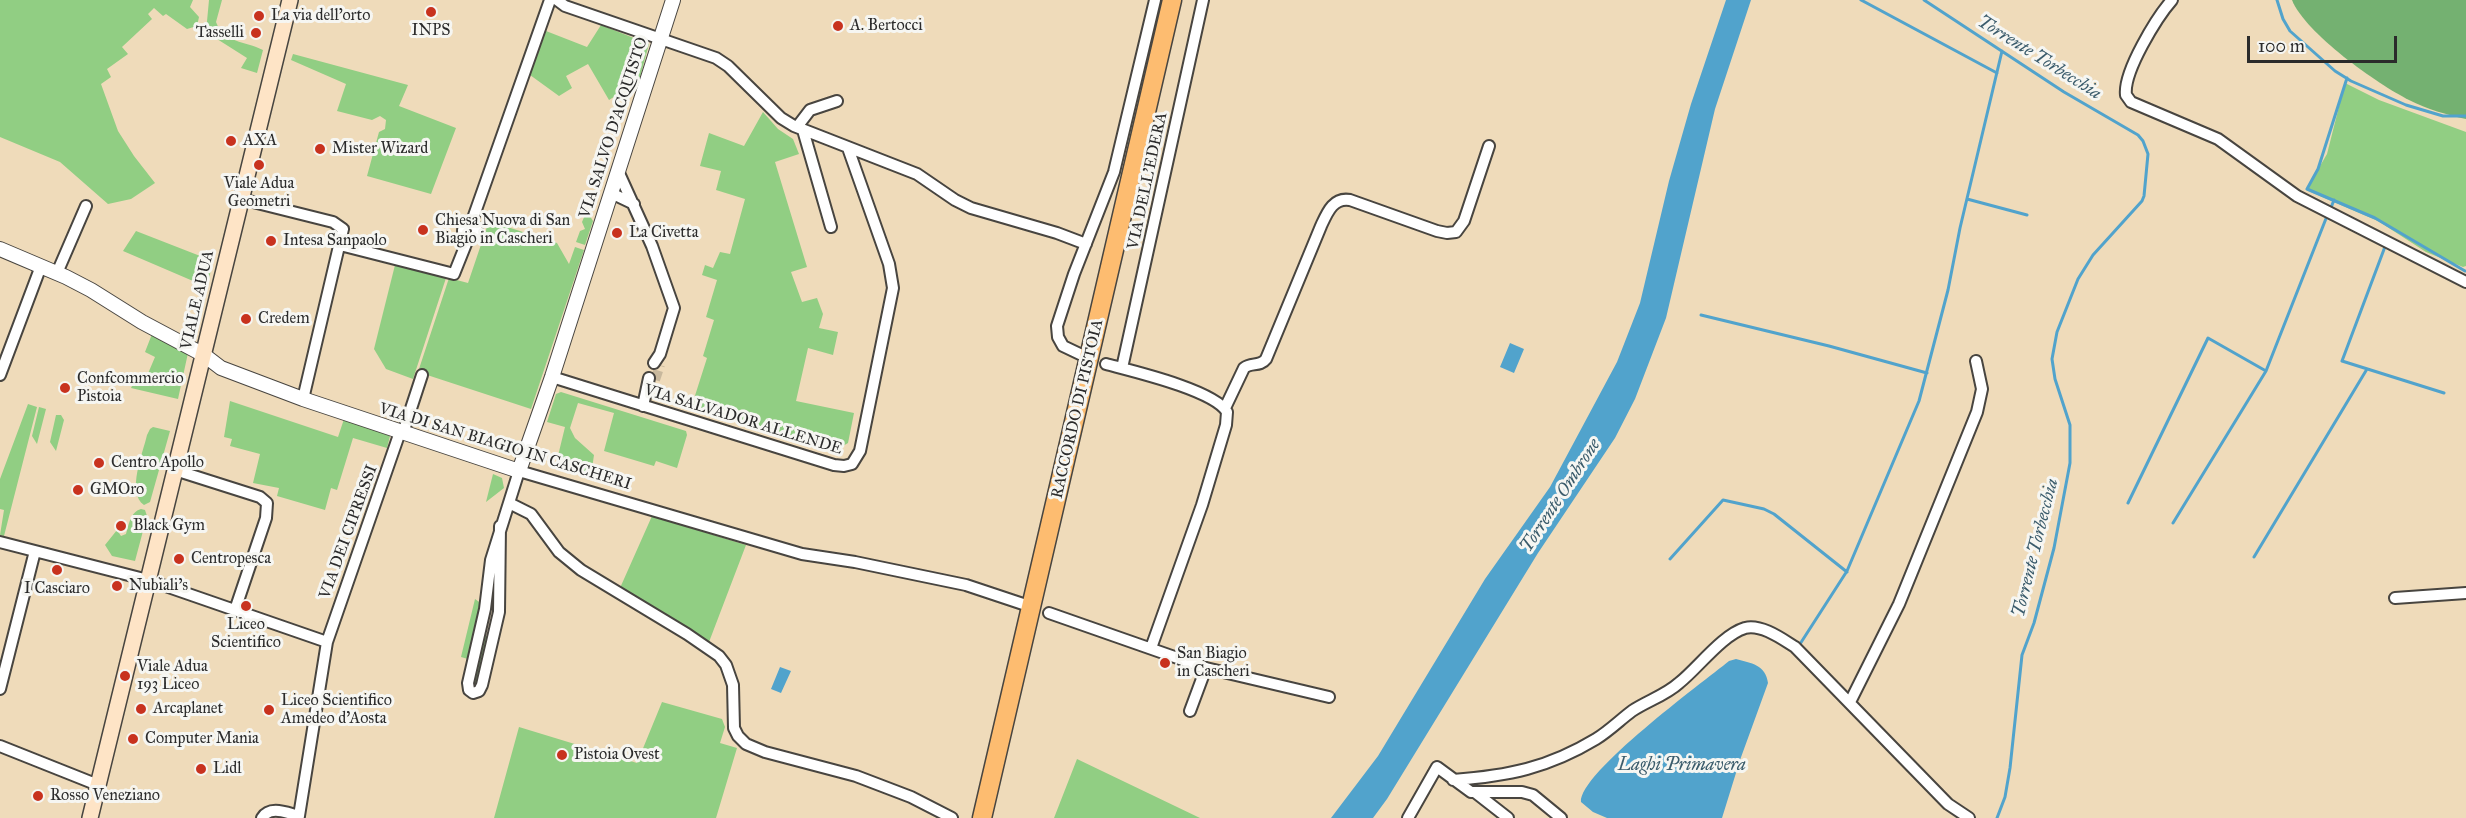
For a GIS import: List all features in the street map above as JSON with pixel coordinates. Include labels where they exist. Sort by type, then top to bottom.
[{"type":"highway","name":"RACCORDO DI PISTOIA","points":[[982,818],[1172,0]]},
{"type":"highway","name":"RACCORDO DI PISTOIA","points":[[994,818],[1183,0]]},
{"type":"main road","name":"VIALE ADUA","points":[[90,818],[290,0]]},
{"type":"street","points":[[340,245],[454,274],[468,238],[463,235],[462,230],[465,225],[471,224],[550,0]]},
{"type":"street","points":[[557,0],[564,6],[723,62],[781,118],[848,148],[917,174],[970,208],[1057,233],[1086,244]]},
{"type":"street","name":"VIA SALVO D'ACQUISTO","points":[[519,471],[552,377],[673,0]]},
{"type":"street","name":"VIA DELL'EDERA","points":[[1084,356],[1062,346],[1057,331],[1118,158],[1155,0]]},
{"type":"street","name":"VIA DELL'EDERA","points":[[1122,368],[1203,0]]},
{"type":"street","points":[[2172,0],[2160,15],[2130,73],[2125,90],[2131,102],[2218,140],[2297,196],[2466,282]]},
{"type":"street","points":[[831,227],[800,128],[810,110],[837,101]]},
{"type":"street","points":[[1225,408],[1244,368],[1248,364],[1261,363],[1266,359],[1320,226],[1336,202],[1350,200],[1437,231],[1456,232],[1464,221],[1489,146]]},
{"type":"street","name":"VIA SALVADOR ALLENDE","points":[[552,377],[645,401],[834,465],[849,466],[855,461],[860,451],[891,297],[892,279],[890,264],[848,148]]},
{"type":"street","points":[[618,171],[634,204],[674,308],[658,362]]},
{"type":"street","points":[[611,193],[634,204]]},
{"type":"street","points":[[241,199],[338,224],[343,229],[303,399]]},
{"type":"street","points":[[57,273],[86,206]]},
{"type":"street","name":"VIA DI SAN BIAGIO IN CASCHERI","points":[[0,249],[91,290],[142,322],[204,354],[221,368],[303,399],[519,471],[802,554],[855,562],[966,585],[1026,605]]},
{"type":"street","points":[[0,375],[41,266]]},
{"type":"street","points":[[1850,702],[1899,604],[1977,412],[1982,389],[1976,361]]},
{"type":"street","points":[[1106,364],[1176,384],[1214,400],[1225,408],[1227,415],[1209,482],[1151,648]]},
{"type":"street","name":"VIA DEI CIPRESSI","points":[[262,818],[265,813],[272,810],[300,816],[327,642],[422,375]]},
{"type":"street","points":[[645,401],[652,379]]},
{"type":"street","points":[[175,470],[260,497],[267,503],[266,518],[235,610]]},
{"type":"street","points":[[500,526],[500,607],[481,688],[473,693],[469,690],[468,683],[486,604],[490,564],[500,526],[519,471]]},
{"type":"street","points":[[509,503],[531,514],[559,552],[581,570],[719,656],[726,665],[733,685],[734,728],[746,744],[765,752],[856,776],[911,797],[952,818]]},
{"type":"street","points":[[0,542],[148,580],[327,642]]},
{"type":"street","points":[[0,689],[35,551]]},
{"type":"street","points":[[2395,598],[2466,593]]},
{"type":"street","points":[[1049,613],[1206,668],[1329,698]]},
{"type":"street","points":[[1453,780],[1519,772],[1571,752],[1597,738],[1633,711],[1679,684],[1727,639],[1740,630],[1751,627],[1770,633],[1796,647],[1948,804],[1969,818]]},
{"type":"street","points":[[480,631],[495,634]]},
{"type":"street","points":[[1190,711],[1206,668]]},
{"type":"street","points":[[0,746],[98,785]]},
{"type":"street","points":[[1408,818],[1437,767],[1467,790],[1476,793],[1528,794],[1548,806],[1561,818]]},
{"type":"street","points":[[1476,793],[1508,818]]},
{"type":"green space","points":[[0,0],[193,0],[190,7],[199,17],[197,26],[187,29],[166,14],[163,16],[154,8],[148,14],[152,19],[122,47],[128,54],[107,69],[111,77],[101,84],[118,131],[155,183],[131,199],[108,204],[60,162],[0,137]]},
{"type":"green space","points":[[209,0],[222,0],[216,22],[224,34],[236,41],[263,50],[257,73],[241,68],[247,58],[206,32]]},
{"type":"green space","points":[[2292,0],[2466,0],[2466,119],[2444,114],[2409,100],[2361,70],[2311,27]]},
{"type":"green space","points":[[601,25],[649,44],[639,81],[609,100],[588,64],[566,76],[572,88],[559,96],[530,75],[546,31],[587,47]]},
{"type":"green space","points":[[293,54],[408,85],[399,106],[456,128],[431,194],[367,176],[379,132],[385,129],[386,120],[380,116],[372,120],[337,111],[346,84],[291,60]]},
{"type":"green space","points":[[2345,83],[2379,100],[2466,132],[2466,266],[2463,267],[2426,252],[2378,221],[2306,190],[2327,154]]},
{"type":"green space","points":[[763,112],[778,129],[793,139],[799,154],[775,162],[807,267],[791,272],[802,302],[817,298],[823,314],[819,328],[838,332],[833,355],[808,348],[796,401],[854,413],[848,443],[836,450],[692,405],[707,358],[703,356],[714,320],[706,317],[717,280],[702,275],[705,265],[713,268],[720,252],[730,254],[745,199],[716,190],[721,171],[700,166],[709,133],[744,146]]},
{"type":"green space","points":[[588,213],[593,221],[585,245],[576,242],[580,231],[585,229],[582,222]]},
{"type":"green space","points":[[489,221],[557,243],[569,264],[575,247],[584,250],[531,409],[418,372],[449,278],[468,283]]},
{"type":"green space","points":[[136,231],[213,261],[207,287],[123,251]]},
{"type":"green space","points":[[395,265],[446,278],[413,379],[386,369],[374,349]]},
{"type":"green space","points":[[152,334],[188,353],[178,399],[131,388],[135,380],[144,383],[155,357],[145,352]]},
{"type":"green space","points":[[561,392],[686,431],[687,435],[677,468],[656,461],[654,466],[604,451],[614,413],[578,403],[570,428],[575,438],[594,455],[591,475],[556,464],[565,427],[547,422],[556,394]]},
{"type":"green space","points":[[230,401],[338,437],[344,419],[390,436],[387,448],[353,438],[337,490],[331,488],[325,510],[277,496],[279,488],[253,483],[260,454],[230,446],[232,439],[224,437]]},
{"type":"green space","points":[[28,404],[37,407],[4,536],[0,535],[4,510],[0,509],[0,479]]},
{"type":"green space","points":[[39,407],[46,409],[37,444],[32,436]]},
{"type":"green space","points":[[56,415],[61,415],[64,420],[56,451],[50,442]]},
{"type":"green space","points":[[153,427],[170,431],[150,502],[144,505],[136,492],[137,472],[147,435]]},
{"type":"green space","points":[[493,474],[502,478],[504,488],[486,502]]},
{"type":"green space","points":[[141,509],[145,510],[147,516],[135,561],[112,556],[105,545],[117,530],[121,536],[126,534],[132,516]]},
{"type":"green space","points":[[652,516],[746,545],[709,642],[620,588]]},
{"type":"green space","points":[[475,599],[482,604],[468,659],[461,657]]},
{"type":"green space","points":[[484,635],[489,638],[475,688],[469,684]]},
{"type":"green space","name":"Pistoia Ovest","points":[[662,702],[722,719],[725,727],[720,743],[737,748],[716,818],[494,818],[519,727],[637,763]]},
{"type":"green space","points":[[1077,759],[1200,818],[1054,818]]},
{"type":"water","name":"Torrente Ombrone","points":[[1726,0],[1751,0],[1715,109],[1666,318],[1635,399],[1615,438],[1538,553],[1387,799],[1373,818],[1331,818],[1378,756],[1485,579],[1550,487],[1617,362],[1640,303],[1669,181],[1691,104]]},
{"type":"water","points":[[1510,343],[1524,349],[1514,373],[1500,367]]},
{"type":"water","name":"Laghi Primavera","points":[[1736,659],[1761,669],[1768,683],[1722,818],[1607,818],[1593,812],[1581,802],[1586,789],[1599,771],[1620,750],[1694,688],[1729,661]]},
{"type":"water","points":[[780,667],[791,671],[781,693],[771,689]]},
{"type":"waterway","points":[[1861,0],[1997,73]]},
{"type":"waterway","name":"Torrente Torbecchia","points":[[1924,0],[2064,92],[2138,135],[2148,154],[2142,201],[2093,255],[2078,279],[2057,332],[2052,359],[2055,379],[2070,425],[2070,463],[2054,548],[2034,623],[2022,655],[2010,768],[2005,797],[1997,818]]},
{"type":"waterway","points":[[2277,0],[2283,19],[2290,31],[2335,71],[2351,81],[2406,105],[2443,116],[2466,116]]},
{"type":"waterway","points":[[1800,644],[1847,571],[1919,401],[1948,290],[1960,228],[2002,51]]},
{"type":"waterway","points":[[2347,78],[2318,169],[2307,189],[2375,218],[2465,271]]},
{"type":"waterway","points":[[1967,199],[2027,215]]},
{"type":"waterway","points":[[2330,210],[2334,200]]},
{"type":"waterway","points":[[2173,523],[2266,371],[2327,216]]},
{"type":"waterway","points":[[2386,244],[2342,361],[2444,393]]},
{"type":"waterway","points":[[1701,315],[1927,373]]},
{"type":"waterway","points":[[2128,503],[2208,338],[2266,371]]},
{"type":"waterway","points":[[2254,557],[2367,369]]},
{"type":"waterway","points":[[1670,559],[1723,500],[1764,509],[1774,514],[1847,572]]},
{"type":"tunnel","points":[[655,380],[660,365]]},
{"type":"place","name":"INPS","points":[[431,12]]},
{"type":"place","name":"La via dell'orto","points":[[259,16]]},
{"type":"place","name":"A. Bertocci","points":[[838,26]]},
{"type":"place","name":"Tasselli","points":[[256,33]]},
{"type":"place","name":"AXA","points":[[231,141]]},
{"type":"place","name":"Mister Wizard","points":[[320,149]]},
{"type":"place","name":"Viale Adua Geometri","points":[[259,165]]},
{"type":"place","name":"Chiesa Nuova di San Biagio in Cascheri","points":[[423,230]]},
{"type":"place","name":"La Civetta","points":[[617,233]]},
{"type":"place","name":"Intesa Sanpaolo","points":[[271,241]]},
{"type":"place","name":"Credem","points":[[246,319]]},
{"type":"place","name":"Confcommercio Pistoia","points":[[65,388]]},
{"type":"place","name":"Centro Apollo","points":[[99,463]]},
{"type":"place","name":"GMOro","points":[[78,490]]},
{"type":"place","name":"Black Gym","points":[[121,526]]},
{"type":"place","name":"Centropesca","points":[[179,559]]},
{"type":"place","name":"I Casciaro","points":[[57,570]]},
{"type":"place","name":"Nubiali's","points":[[117,586]]},
{"type":"place","name":"Liceo Scientifico","points":[[246,606]]},
{"type":"place","name":"San Biagio in Cascheri","points":[[1165,663]]},
{"type":"place","name":"Viale Adua 193 Liceo","points":[[125,676]]},
{"type":"place","name":"Arcaplanet","points":[[141,709]]},
{"type":"place","name":"Liceo Scientifico Amedeo d'Aosta","points":[[269,710]]},
{"type":"place","name":"Computer Mania","points":[[133,739]]},
{"type":"place","name":"Pistoia Ovest","points":[[562,755]]},
{"type":"place","name":"Lidl","points":[[201,769]]},
{"type":"place","name":"Rosso Veneziano","points":[[38,796]]}]
